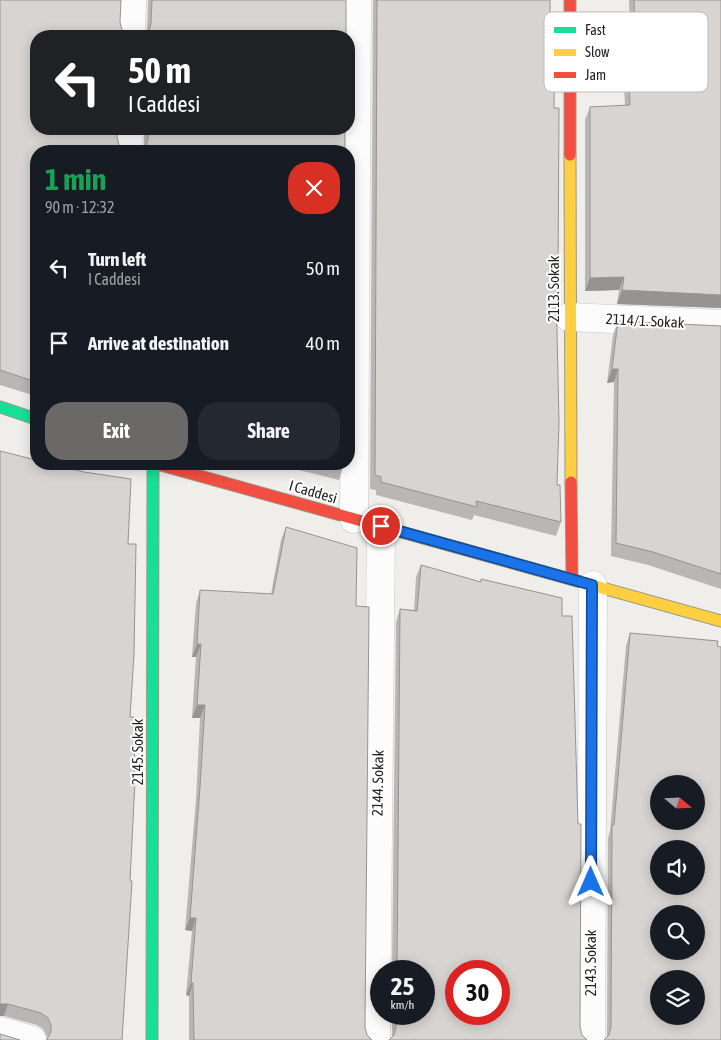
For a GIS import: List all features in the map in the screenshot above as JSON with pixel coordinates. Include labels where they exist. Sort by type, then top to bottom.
[{"type":"street","points":[[132,0],[132,30]]},
{"type":"street","points":[[355,346],[357,0]]},
{"type":"street","name":"2113. Sokak","points":[[570,92],[569,317],[582,582]]},
{"type":"street","name":"2114/1. Sokak","points":[[569,317],[721,324]]},
{"type":"street","points":[[0,407],[30,417]]},
{"type":"street","name":"2145. Sokak","points":[[152,1040],[153,470]]},
{"type":"street","name":"I Caddesi","points":[[178,470],[721,621]]},
{"type":"street","points":[[354,470],[354,519]]},
{"type":"street","name":"2144. Sokak","points":[[376,1040],[381,526]]},
{"type":"street","name":"2143. Sokak","points":[[582,582],[590,1040]]},
{"type":"street","points":[[0,1031],[32,1040]]},
{"type":"building","points":[[0,0],[121,0],[120,22],[122,30],[30,30],[30,135],[117,135],[119,145],[30,145],[30,380],[0,370]]},
{"type":"building","points":[[152,0],[346,0],[346,30],[149,30]]},
{"type":"building","points":[[377,0],[550,0],[550,12],[544,12],[544,92],[554,92],[554,108],[559,108],[558,287],[556,287],[559,422],[557,485],[560,485],[561,522],[476,501],[477,507],[381,482],[381,477],[375,475]]},
{"type":"building","points":[[634,0],[721,0],[721,295],[622,290],[624,277],[590,278],[590,107],[630,105],[629,92],[708,92],[708,12],[634,12]]},
{"type":"building","points":[[148,135],[345,135],[345,145],[146,145]]},
{"type":"building","points":[[618,321],[721,326],[721,574],[653,552],[616,543],[618,369],[612,369]]},
{"type":"building","points":[[0,451],[30,458],[30,470],[76,470],[131,479],[128,544],[136,544],[134,654],[130,717],[134,717],[135,780],[130,881],[132,881],[122,1040],[46,1040],[51,1032],[48,1018],[41,1013],[8,1004],[0,1004]]},
{"type":"building","points":[[286,527],[357,548],[356,606],[369,607],[365,1027],[367,1035],[372,1040],[194,1040],[193,983],[191,983],[196,918],[190,918],[205,705],[197,705],[201,644],[197,644],[200,590],[273,594]]},
{"type":"building","points":[[421,565],[481,582],[481,579],[562,598],[562,616],[572,616],[578,824],[581,824],[580,1027],[582,1035],[587,1040],[389,1040],[394,1035],[396,1025],[435,1025],[435,960],[397,960],[400,609],[417,611]]},
{"type":"building","points":[[630,633],[718,641],[717,646],[721,647],[721,1040],[604,1040],[609,1035],[611,1027],[612,825],[614,825]]},
{"type":"building","points":[[0,1034],[20,1040],[0,1040]]},
{"type":"traffic: fast","points":[[0,407],[30,417]]},
{"type":"traffic: fast","points":[[152,1040],[153,470]]},
{"type":"traffic: slow","points":[[570,155],[571,482]]},
{"type":"traffic: slow","points":[[405,533],[721,621]]},
{"type":"traffic: jam","points":[[570,0],[570,12]]},
{"type":"traffic: jam","points":[[570,92],[570,155]]},
{"type":"traffic: jam","points":[[179,470],[405,533]]},
{"type":"traffic: jam","points":[[571,482],[572,579]]},
{"type":"route","points":[[381,526],[592,585],[591,882]]}]
